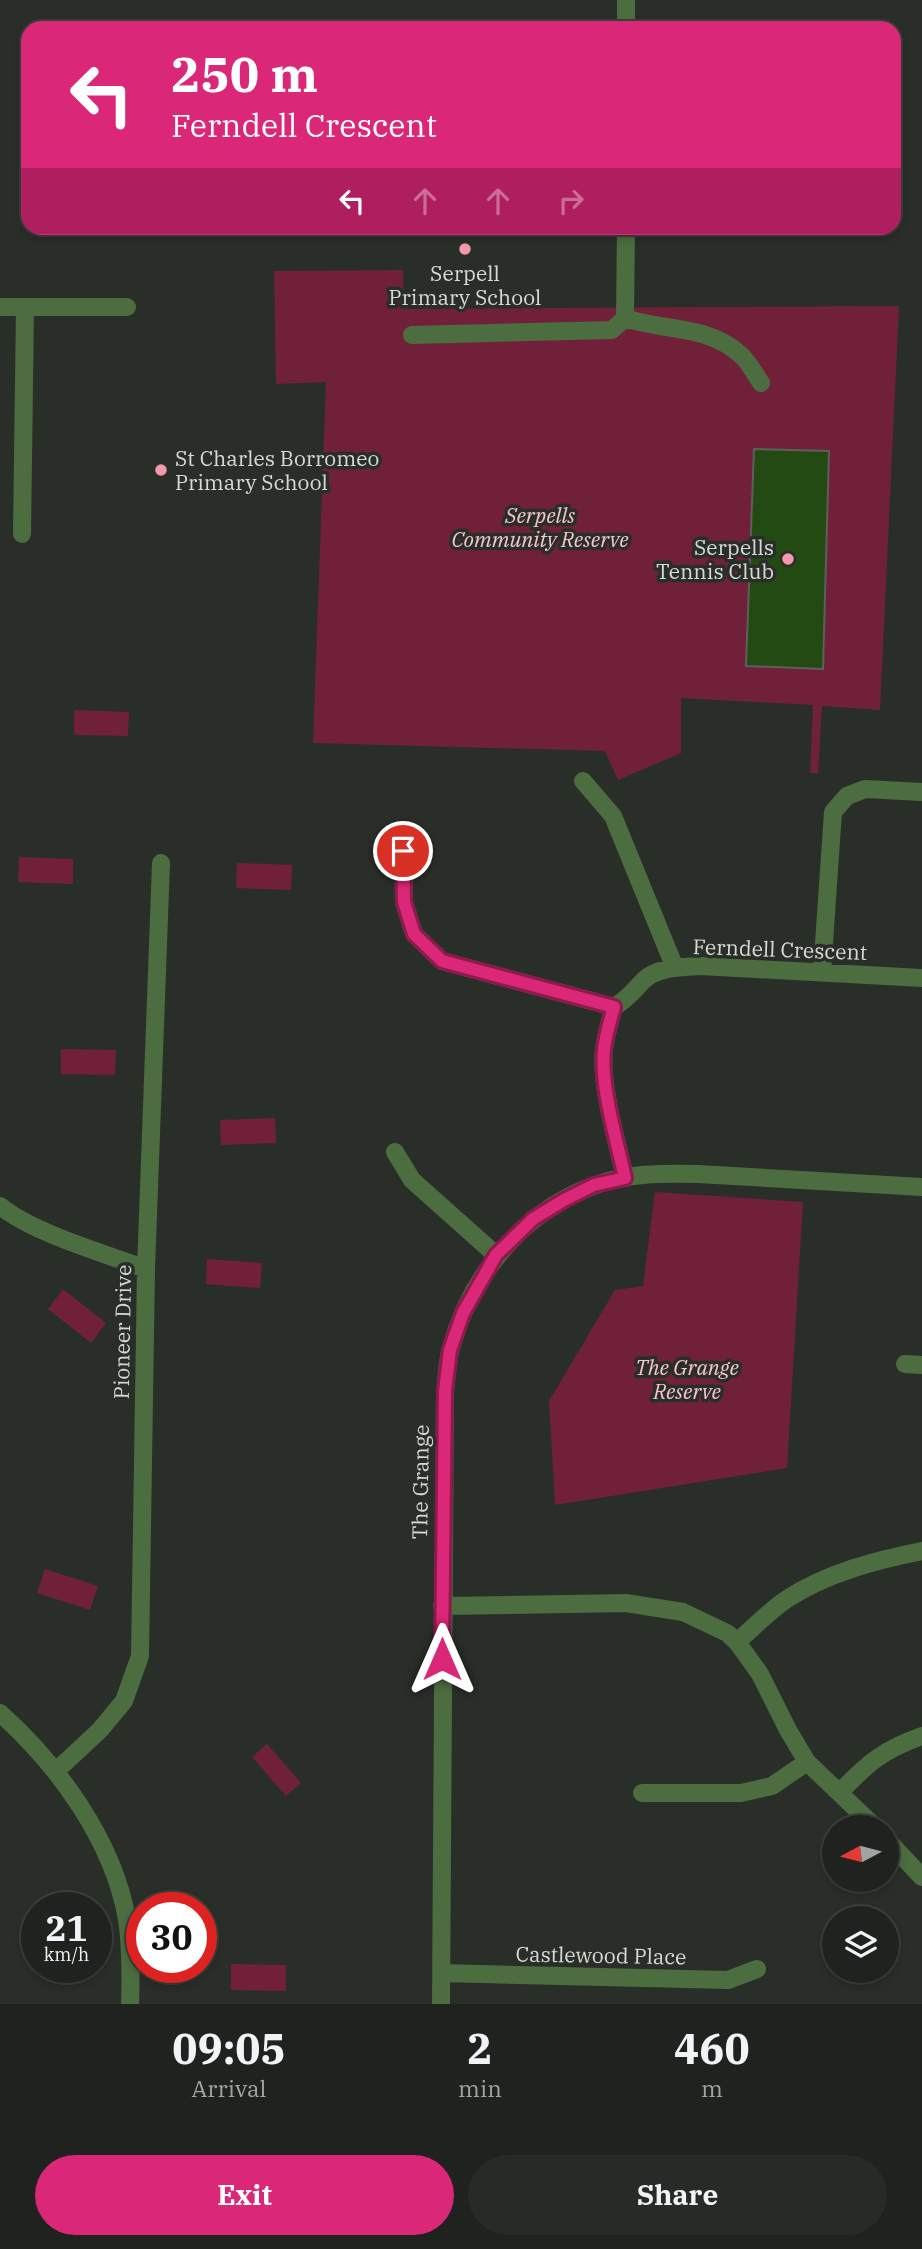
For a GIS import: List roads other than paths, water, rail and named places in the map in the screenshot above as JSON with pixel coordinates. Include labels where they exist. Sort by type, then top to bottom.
[{"type":"street","points":[[626,0],[626,21]]},
{"type":"street","points":[[412,335],[612,330],[625,318],[626,235]]},
{"type":"street","points":[[0,307],[127,307]]},
{"type":"street","points":[[22,534],[25,307]]},
{"type":"street","points":[[625,318],[713,335],[743,357],[761,383]]},
{"type":"street","points":[[583,781],[613,816],[675,968]]},
{"type":"street","points":[[822,972],[833,812],[847,796],[865,789],[922,792]]},
{"type":"street","points":[[403,833],[404,902],[414,934],[442,961],[614,1007],[607,1028],[604,1052],[605,1080],[625,1178]]},
{"type":"street","name":"Pioneer Drive","points":[[56,1771],[100,1730],[124,1701],[140,1656],[146,1269],[161,863]]},
{"type":"street","name":"Ferndell Crescent","points":[[614,1007],[630,998],[645,978],[675,968],[701,966],[922,978]]},
{"type":"street","points":[[396,1152],[412,1180],[496,1255]]},
{"type":"street","name":"The Grange","points":[[441,2004],[443,1431],[450,1350],[463,1313],[496,1255],[533,1219],[564,1200],[594,1185],[625,1178],[664,1173],[922,1187]]},
{"type":"street","points":[[0,1206],[11,1215],[60,1237],[146,1269]]},
{"type":"street","points":[[737,1642],[787,1599],[828,1578],[878,1560],[922,1551]]},
{"type":"street","points":[[442,1606],[626,1603],[683,1612],[727,1633],[737,1642],[760,1674],[807,1762],[864,1815]]},
{"type":"street","points":[[0,1713],[56,1771],[109,1859],[127,1918],[131,1971],[130,2004]]},
{"type":"street","points":[[841,1791],[867,1764],[892,1747],[922,1736]]},
{"type":"street","points":[[642,1793],[741,1793],[772,1786],[807,1762]]},
{"type":"street","points":[[900,1854],[922,1877]]},
{"type":"street","name":"Castlewood Place","points":[[441,1973],[728,1980],[757,1969]]},
{"type":"place","name":"Serpell Primary School","points":[[465,249]]},
{"type":"place","name":"St Charles Borromeo Primary School","points":[[161,470]]},
{"type":"place","name":"Serpells Tennis Club","points":[[788,559]]},
{"type":"park label","name":"Serpells Community Reserve","points":[[540,527]]},
{"type":"park label","name":"The Grange Reserve","points":[[687,1379]]}]
